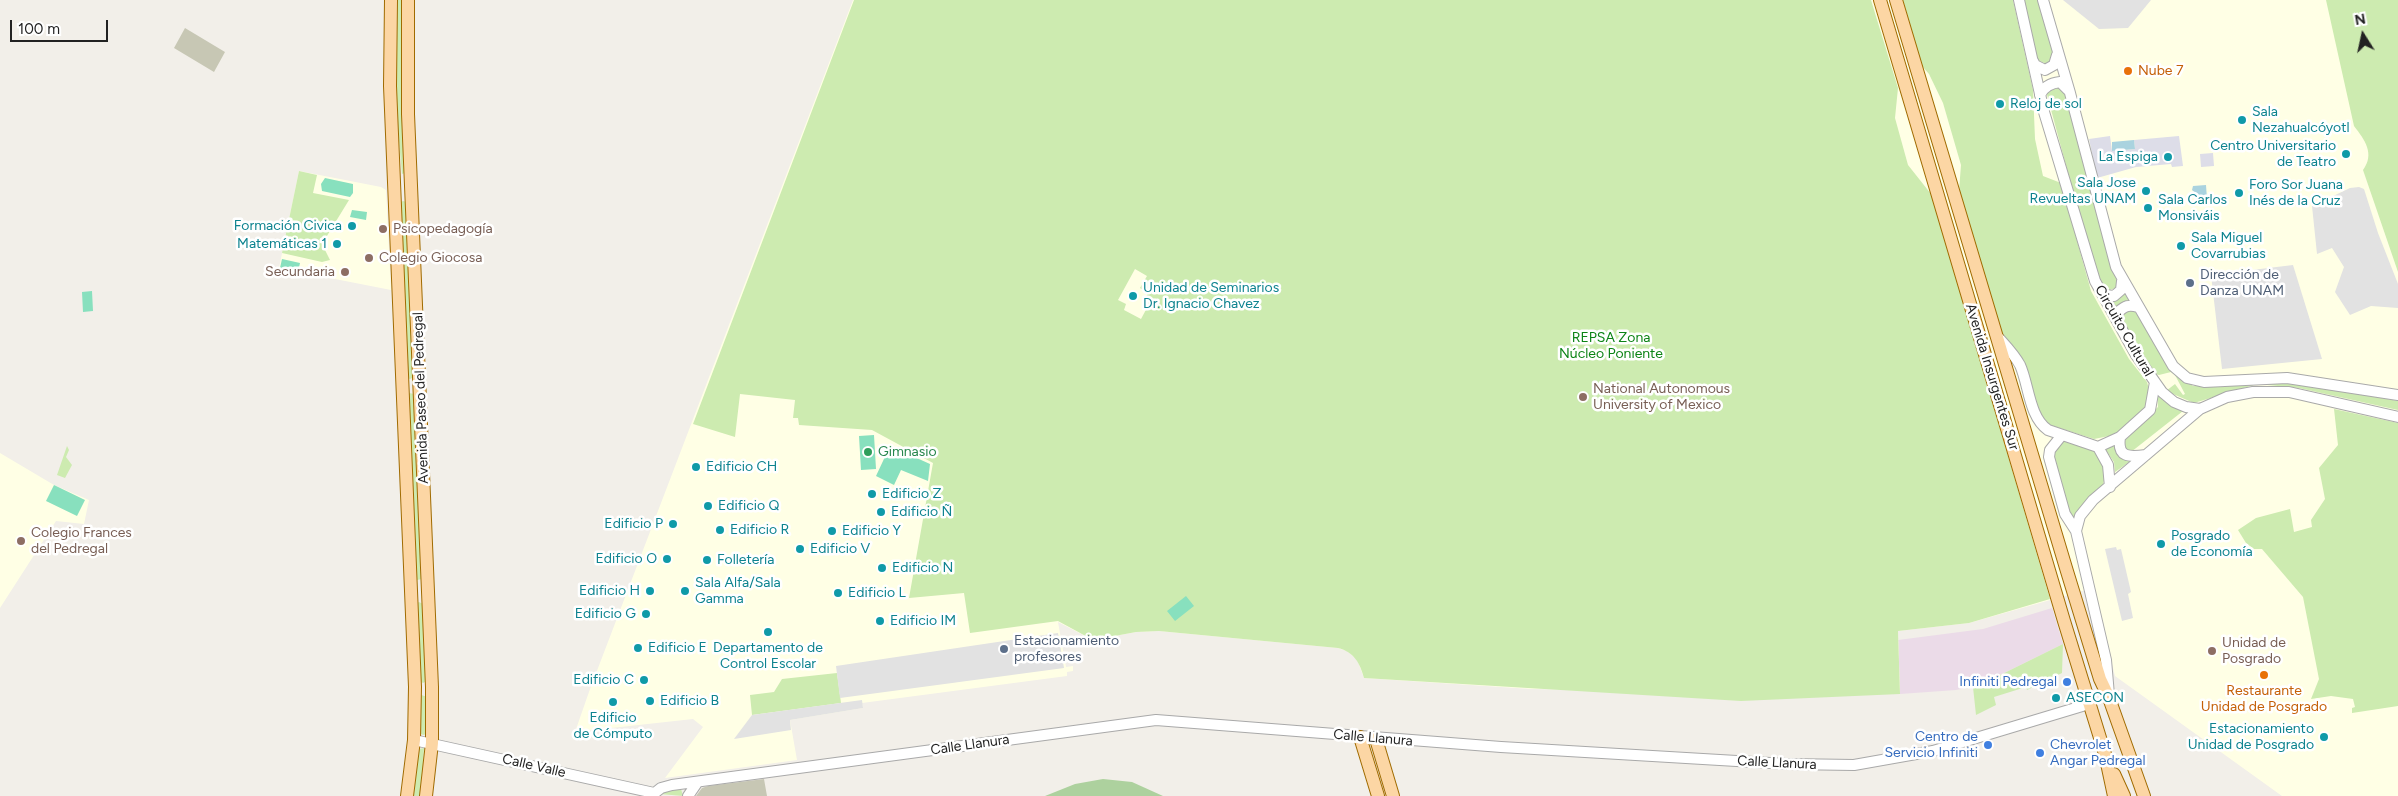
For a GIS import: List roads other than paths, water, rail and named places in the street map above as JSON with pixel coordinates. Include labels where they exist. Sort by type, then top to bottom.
[{"type":"main road","name":"Avenida Paseo del Pedregal","points":[[391,0],[390,86],[415,688],[414,740],[407,796]]},
{"type":"main road","name":"Avenida Paseo del Pedregal","points":[[408,0],[408,114],[432,687],[432,743],[426,796]]},
{"type":"main road","name":"Avenida Insurgentes Sur","points":[[1880,0],[2105,754],[2114,796]]},
{"type":"main road","name":"Avenida Insurgentes Sur","points":[[1896,0],[1994,334],[2100,679],[2110,698],[2126,751],[2136,796]]},
{"type":"main road","points":[[415,688],[432,687]]},
{"type":"main road","points":[[1360,737],[1378,796]]},
{"type":"main road","points":[[1376,739],[1393,796]]},
{"type":"main road","name":"Avenida Insurgentes Sur","points":[[2126,751],[2144,796]]},
{"type":"main road","name":"Avenida Insurgentes Sur","points":[[2105,754],[2124,796]]},
{"type":"main road","points":[[1370,769],[1384,766]]},
{"type":"street","name":"Circuito Cultural","points":[[2019,0],[2040,95],[2099,289],[2119,326],[2162,392],[2174,402],[2200,409]]},
{"type":"street","name":"Circuito Cultural","points":[[2043,0],[2057,55],[2070,93],[2103,226],[2116,267],[2122,281],[2172,366],[2187,378],[2204,382],[2287,378],[2398,395]]},
{"type":"street","points":[[2032,60],[2035,65],[2044,70],[2054,65],[2057,55]]},
{"type":"street","points":[[2040,95],[2042,90],[2054,83],[2060,82],[2070,93]]},
{"type":"street","points":[[2099,289],[2105,295],[2114,296],[2121,290],[2122,281]]},
{"type":"street","points":[[2119,326],[2118,312],[2123,307],[2131,305],[2138,307]]},
{"type":"street","points":[[1994,334],[2015,355],[2027,384],[2036,417],[2042,426],[2098,447],[2108,465],[2110,487]]},
{"type":"street","points":[[2098,447],[2120,437],[2150,410],[2155,382]]},
{"type":"street","points":[[2076,531],[2085,508],[2200,409],[2228,397],[2272,391],[2289,392],[2398,417]]},
{"type":"street","points":[[2062,435],[2050,450],[2049,457],[2065,514],[2076,531],[2106,660],[2110,698]]},
{"type":"street","points":[[2120,437],[2119,447],[2123,453],[2130,456],[2146,455]]},
{"type":"street","name":"Calle Llanura","points":[[652,794],[661,788],[1156,720],[1376,739],[1787,764],[1854,765],[1933,750],[2090,704]]},
{"type":"street","name":"Calle Valle","points":[[414,740],[652,794]]},
{"type":"street","points":[[688,796],[697,783]]},
{"type":"water","points":[[2134,140],[2135,149],[2112,151],[2112,142]]},
{"type":"water","points":[[2206,185],[2207,199],[2199,196],[2192,190],[2193,186]]},
{"type":"place","name":"Nube 7","points":[[2128,71]]},
{"type":"place","name":"Reloj de sol","points":[[2000,104]]},
{"type":"place","name":"Sala Nezahualcóyotl","points":[[2242,120]]},
{"type":"place","name":"Centro Universitario de Teatro","points":[[2346,154]]},
{"type":"place","name":"La Espiga","points":[[2168,157]]},
{"type":"place","name":"Sala Jose Revueltas UNAM","points":[[2146,191]]},
{"type":"place","name":"Foro Sor Juana Inés de la Cruz","points":[[2239,193]]},
{"type":"place","name":"Sala Carlos Monsiváis","points":[[2148,208]]},
{"type":"place","name":"Formación Civica","points":[[352,226]]},
{"type":"place","name":"Psicopedagogía","points":[[383,229]]},
{"type":"place","name":"Matemáticas 1","points":[[337,244]]},
{"type":"place","name":"Sala Miguel Covarrubias","points":[[2181,246]]},
{"type":"place","name":"Colegio Giocosa","points":[[369,258]]},
{"type":"place","name":"Secundaria","points":[[345,272]]},
{"type":"place","name":"Dirección de Danza UNAM","points":[[2190,283]]},
{"type":"place","name":"Unidad de Seminarios Dr. Ignacio Chavez","points":[[1133,296]]},
{"type":"place","name":"National Autonomous University of Mexico","points":[[1583,397]]},
{"type":"place","name":"Gimnasio","points":[[868,452]]},
{"type":"place","name":"Edificio CH","points":[[696,467]]},
{"type":"place","name":"Edificio Z","points":[[872,494]]},
{"type":"place","name":"Edificio Q","points":[[708,506]]},
{"type":"place","name":"Edificio Ñ","points":[[881,512]]},
{"type":"place","name":"Edificio P","points":[[673,524]]},
{"type":"place","name":"Edificio R","points":[[720,530]]},
{"type":"place","name":"Edificio Y","points":[[832,531]]},
{"type":"place","name":"Colegio Frances del Pedregal","points":[[21,541]]},
{"type":"place","name":"Posgrado de Economía","points":[[2161,544]]},
{"type":"place","name":"Edificio V","points":[[800,549]]},
{"type":"place","name":"Edificio O","points":[[667,559]]},
{"type":"place","name":"Folletería","points":[[707,560]]},
{"type":"place","name":"Edificio N","points":[[882,568]]},
{"type":"place","name":"Edificio H","points":[[650,591]]},
{"type":"place","name":"Sala Alfa/Sala Gamma","points":[[685,591]]},
{"type":"place","name":"Edificio L","points":[[838,593]]},
{"type":"place","name":"Edificio G","points":[[646,614]]},
{"type":"place","name":"Edificio IM","points":[[880,621]]},
{"type":"place","name":"Departamento de Control Escolar","points":[[768,632]]},
{"type":"place","name":"Edificio E","points":[[638,648]]},
{"type":"place","name":"Estacionamiento profesores","points":[[1004,649]]},
{"type":"place","name":"Unidad de Posgrado","points":[[2212,651]]},
{"type":"place","name":"Restaurante Unidad de Posgrado","points":[[2264,675]]},
{"type":"place","name":"Edificio C","points":[[644,680]]},
{"type":"place","name":"Infiniti Pedregal","points":[[2067,682]]},
{"type":"place","name":"ASECON","points":[[2056,698]]},
{"type":"place","name":"Edificio B","points":[[650,701]]},
{"type":"place","name":"Edificio de Cómputo","points":[[613,702]]},
{"type":"place","name":"Estacionamiento Unidad de Posgrado","points":[[2324,737]]},
{"type":"place","name":"Centro de Servicio Infiniti","points":[[1988,745]]},
{"type":"place","name":"Chevrolet Angar Pedregal","points":[[2040,753]]},
{"type":"park label","name":"REPSA Zona Núcleo Poniente","points":[[1611,346]]}]
